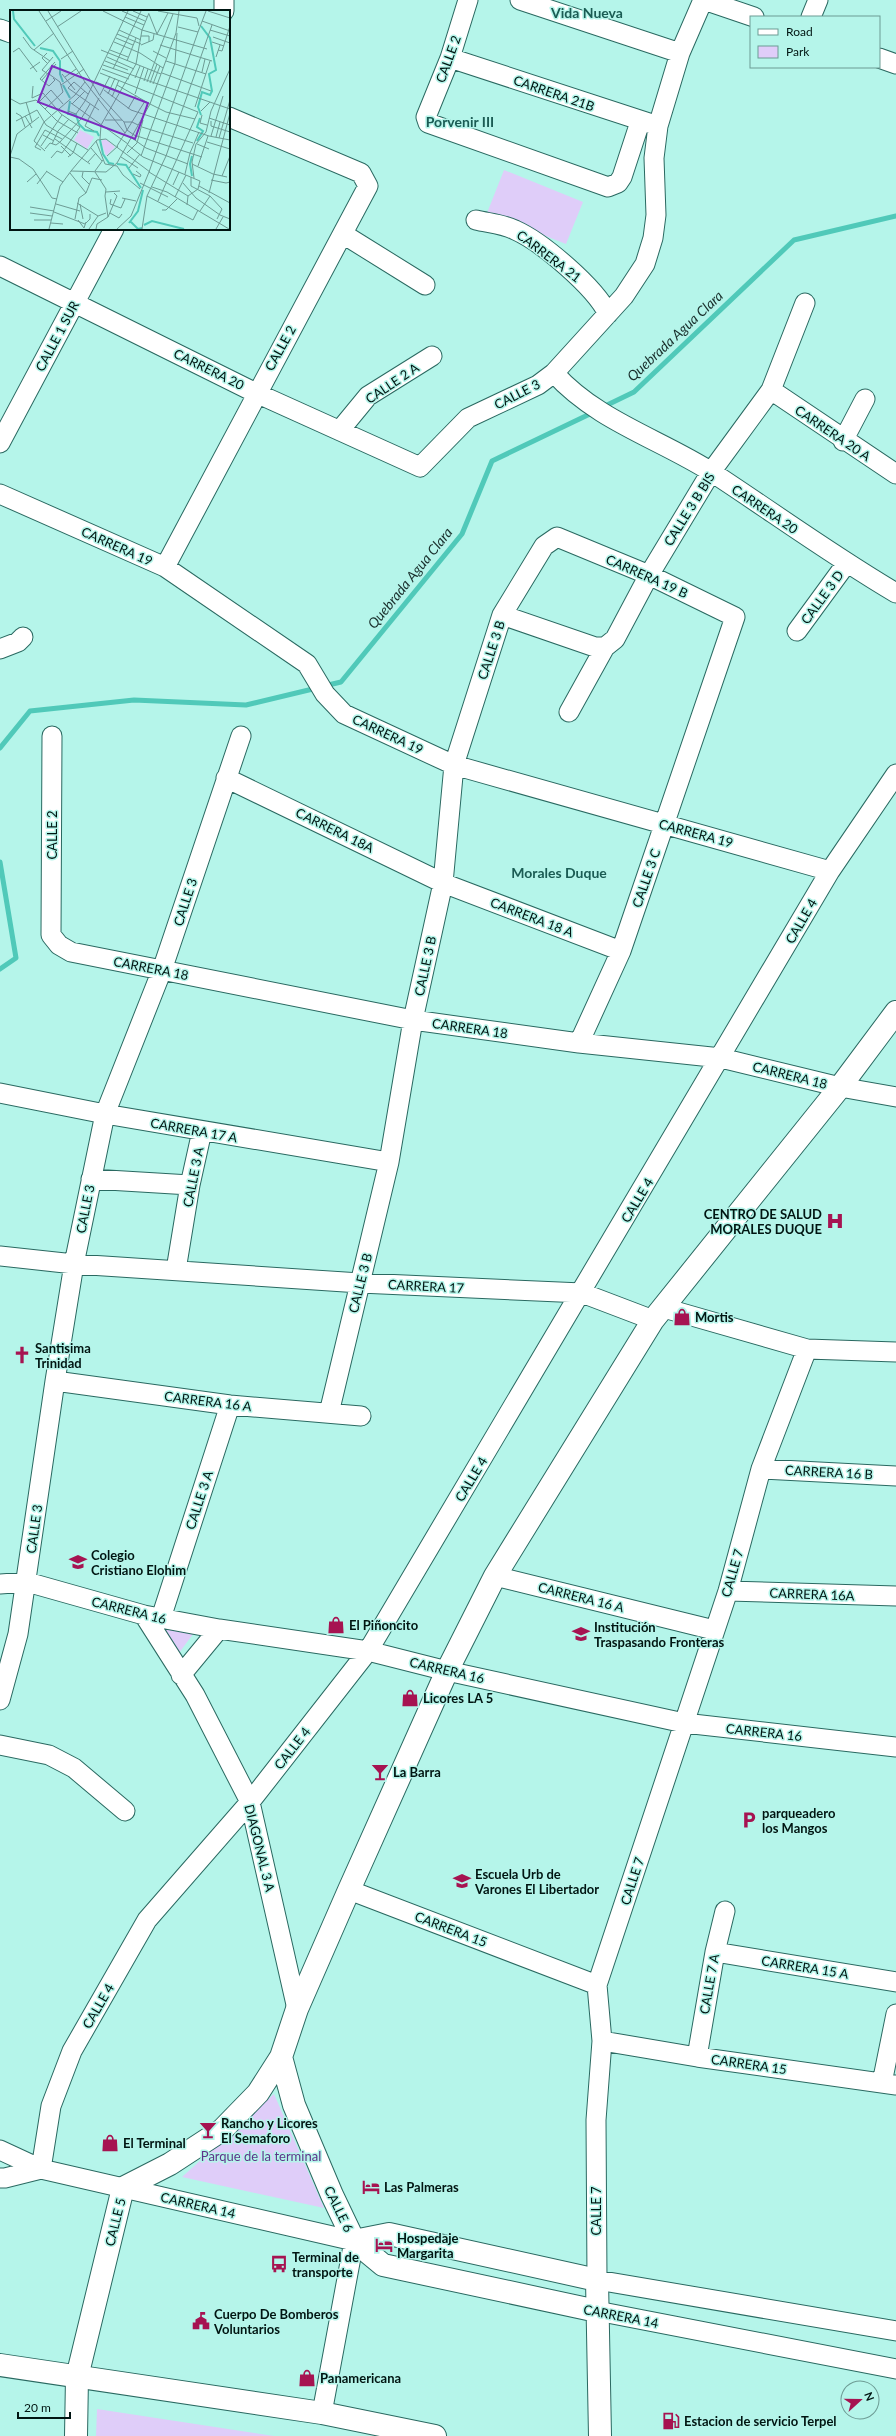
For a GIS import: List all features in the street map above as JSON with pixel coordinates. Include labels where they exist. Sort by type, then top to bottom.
[{"type":"street","name":"CALLE 2","points":[[468,0],[450,58],[426,118],[428,123],[608,187],[618,184],[622,177],[640,122]]},
{"type":"street","points":[[520,0],[680,53]]},
{"type":"street","points":[[704,0],[751,16]]},
{"type":"street","name":"CALLE 3","points":[[420,467],[468,418],[538,385],[559,378],[608,314],[624,296],[645,264],[653,238],[656,215],[654,158],[658,126],[680,53],[704,0]]},
{"type":"street","points":[[811,16],[818,0]]},
{"type":"street","points":[[0,29],[10,33]]},
{"type":"street","name":"CARRERA 21B","points":[[450,58],[640,122],[658,126]]},
{"type":"street","points":[[880,58],[896,64]]},
{"type":"street","name":"CALLE 2","points":[[165,567],[256,393],[368,186],[361,173],[230,117]]},
{"type":"street","name":"CARRERA 21","points":[[476,220],[514,230],[550,254],[582,281],[603,303],[608,314]]},
{"type":"street","name":"CALLE 1 SUR","points":[[0,444],[113,230]]},
{"type":"street","points":[[343,234],[425,285]]},
{"type":"street","name":"CARRERA 20","points":[[0,266],[256,393],[420,467]]},
{"type":"street","name":"CALLE 3 B BIS","points":[[569,712],[605,647],[615,638],[649,575],[712,472],[771,390],[805,303]]},
{"type":"street","name":"CALLE 2 A","points":[[340,430],[368,396],[432,356]]},
{"type":"street","name":"CARRERA 20","points":[[559,378],[611,419],[712,472],[846,564],[896,593]]},
{"type":"street","name":"CARRERA 20 A","points":[[771,390],[843,441],[896,474]]},
{"type":"street","points":[[843,441],[865,399]]},
{"type":"street","name":"CARRERA 19","points":[[0,494],[165,567],[307,664],[325,694],[344,714],[454,765],[830,871]]},
{"type":"street","name":"CARRERA 19 B","points":[[557,537],[649,575],[735,617]]},
{"type":"street","name":"CALLE 3 B","points":[[329,1413],[389,1162],[412,1020],[443,883],[454,765],[502,615],[544,546],[557,537]]},
{"type":"street","name":"CALLE 3 D","points":[[797,631],[846,564]]},
{"type":"street","points":[[502,615],[595,647],[605,647]]},
{"type":"street","name":"CALLE 3 C","points":[[579,1043],[620,952],[735,617]]},
{"type":"street","points":[[0,649],[18,642],[23,637]]},
{"type":"street","name":"CALLE 2","points":[[51,935],[52,736]]},
{"type":"street","name":"CALLE 3","points":[[0,1700],[18,1634],[55,1381],[74,1264],[105,1114],[162,970],[241,736]]},
{"type":"street","name":"CALLE 4","points":[[41,2169],[51,2106],[72,2051],[147,1920],[250,1802],[368,1651],[582,1293],[830,871],[896,774]]},
{"type":"street","name":"CARRERA 18A","points":[[226,778],[443,883]]},
{"type":"street","name":"CARRERA 18 A","points":[[443,883],[620,952]]},
{"type":"street","name":"CARRERA 18","points":[[51,935],[59,945],[71,952],[412,1020],[579,1043],[720,1058],[840,1087],[896,1097]]},
{"type":"street","name":"CALLE 5","points":[[76,2436],[76,2384],[123,2188],[170,2164],[222,2130],[258,2093],[281,2057],[297,2009],[349,1890],[447,1671],[495,1576],[659,1314],[840,1087],[896,1012]]},
{"type":"street","name":"CARRERA 17 A","points":[[0,1094],[202,1131],[389,1162]]},
{"type":"street","name":"CALLE 3 A","points":[[176,1270],[190,1185],[202,1131]]},
{"type":"street","points":[[91,1179],[190,1185]]},
{"type":"street","name":"CARRERA 17","points":[[0,1256],[74,1264],[360,1283],[582,1293],[659,1314],[807,1349],[896,1352]]},
{"type":"street","name":"CALLE 7","points":[[600,2436],[596,2280],[596,2120],[602,2041],[597,1985],[714,1630],[728,1592],[761,1469],[807,1349]]},
{"type":"street","name":"CARRERA 16 A","points":[[55,1381],[230,1405],[361,1416]]},
{"type":"street","name":"CALLE 3 A","points":[[152,1617],[230,1405]]},
{"type":"street","name":"CARRERA 16 B","points":[[761,1469],[896,1476]]},
{"type":"street","name":"CARRERA 16 A","points":[[495,1576],[714,1630]]},
{"type":"street","name":"CARRERA 16","points":[[0,1584],[26,1582],[152,1617],[219,1629],[368,1651],[447,1671],[684,1723],[896,1747]]},
{"type":"street","name":"CARRERA 16A","points":[[728,1592],[896,1596]]},
{"type":"street","name":"DIAGONAL 3 A","points":[[152,1617],[181,1675],[195,1695],[250,1802],[297,2009]]},
{"type":"street","points":[[181,1675],[219,1629]]},
{"type":"street","points":[[0,1745],[49,1755],[68,1765],[125,1811]]},
{"type":"street","name":"CARRERA 15","points":[[349,1890],[597,1985]]},
{"type":"street","name":"CALLE 7 A","points":[[697,2057],[715,1952],[725,1911]]},
{"type":"street","name":"CARRERA 15 A","points":[[715,1952],[896,1982]]},
{"type":"street","points":[[889,2084],[896,2014]]},
{"type":"street","name":"CARRERA 15","points":[[602,2041],[697,2057],[889,2084]]},
{"type":"street","name":"CALLE 6","points":[[281,2057],[294,2104],[332,2195],[354,2241],[322,2413]]},
{"type":"street","name":"CARRERA 14","points":[[0,2150],[6,2151],[41,2169],[354,2241],[389,2234],[596,2280],[896,2331]]},
{"type":"street","name":"CARRERA 14","points":[[0,2178],[41,2169]]},
{"type":"street","name":"CARRERA 14","points":[[354,2241],[383,2266],[597,2311],[896,2369]]},
{"type":"street","points":[[0,2365],[76,2384],[320,2426],[369,2436]]},
{"type":"street","points":[[0,2379],[76,2384],[322,2413],[435,2436]]},
{"type":"green space","points":[[504,170],[583,202],[566,244],[487,213]]},
{"type":"green space","points":[[160,1624],[196,1630],[179,1653]]},
{"type":"green space","name":"Parque de la terminal","points":[[274,2094],[324,2208],[182,2177]]},
{"type":"green space","points":[[97,2409],[274,2436],[96,2436]]},
{"type":"waterway","name":"Quebrada Agua Clara","points":[[603,407],[634,392],[794,240],[896,216]]},
{"type":"waterway","name":"Quebrada Agua Clara","points":[[324,686],[341,682],[462,534],[492,461],[594,412]]},
{"type":"waterway","name":"Quebrada Agua Clara","points":[[0,748],[30,711],[134,700],[246,705],[317,688]]},
{"type":"waterway","name":"Quebrada Agua Clara","points":[[0,862],[16,958],[0,969]]},
{"type":"place","name":"CENTRO DE SALUD MORALES DUQUE","points":[[835,1221]]},
{"type":"place","name":"Mortis","points":[[682,1317]]},
{"type":"place","name":"Santisima Trinidad","points":[[22,1355]]},
{"type":"place","name":"Colegio Cristiano Elohim","points":[[78,1562]]},
{"type":"place","name":"El Piñoncito","points":[[336,1625]]},
{"type":"place","name":"Institución Traspasando Fronteras","points":[[581,1634]]},
{"type":"place","name":"Licores LA 5","points":[[410,1698]]},
{"type":"place","name":"La Barra","points":[[380,1772]]},
{"type":"place","name":"parqueadero los Mangos","points":[[749,1820]]},
{"type":"place","name":"Escuela Urb de Varones El Libertador","points":[[462,1881]]},
{"type":"place","name":"Rancho y Licores El Semaforo","points":[[208,2130]]},
{"type":"place","name":"El Terminal","points":[[110,2143]]},
{"type":"place","name":"Las Palmeras","points":[[371,2187]]},
{"type":"place","name":"Hospedaje Margarita","points":[[384,2245]]},
{"type":"place","name":"Terminal de transporte","points":[[279,2264]]},
{"type":"place","name":"Cuerpo De Bomberos Voluntarios","points":[[201,2321]]},
{"type":"place","name":"Panamericana","points":[[307,2378]]},
{"type":"place","name":"Estacion de servicio Terpel","points":[[671,2421]]},
{"type":"district","name":"Vida Nueva","points":[[587,13]]},
{"type":"district","name":"Porvenir III","points":[[460,122]]},
{"type":"district","name":"Morales Duque","points":[[559,873]]}]
